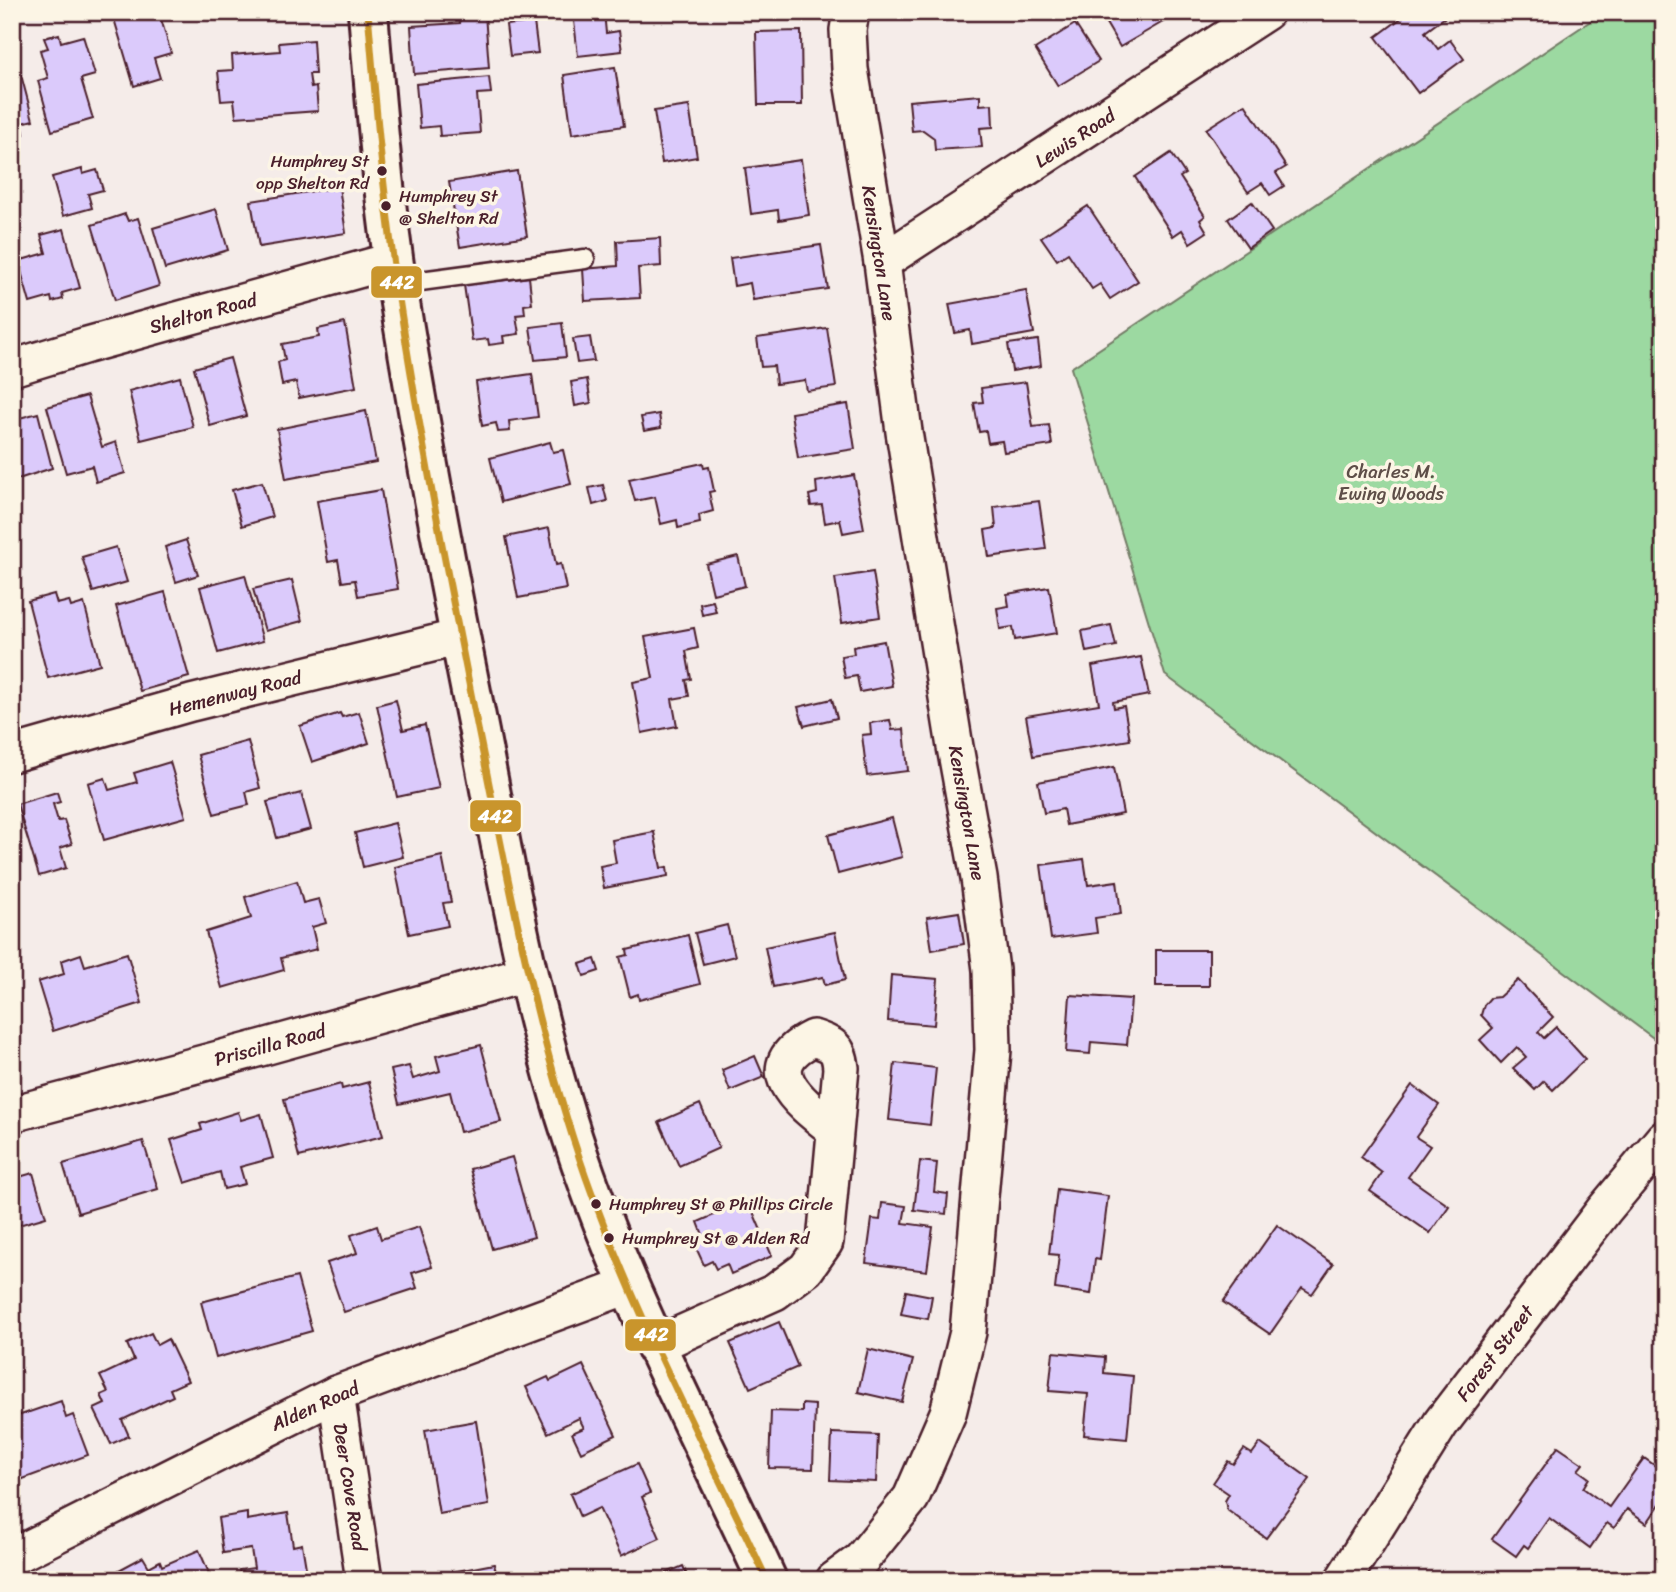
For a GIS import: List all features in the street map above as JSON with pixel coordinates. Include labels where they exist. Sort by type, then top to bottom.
[{"type":"main road","points":[[368,12],[396,272],[460,638],[526,974],[548,1062],[586,1179],[630,1285],[766,1580]]},
{"type":"street","name":"Kensington Lane","points":[[834,1580],[861,1560],[911,1498],[948,1413],[968,1332],[993,1050],[991,970],[979,878],[904,432],[882,262],[850,69],[848,30],[851,12]]},
{"type":"street","name":"Lewis Road","points":[[882,262],[1266,12]]},
{"type":"street","name":"Shelton Road","points":[[12,368],[87,345],[396,272]]},
{"type":"street","name":"Hemenway Road","points":[[12,754],[191,703],[460,638]]},
{"type":"street","name":"Priscilla Road","points":[[12,1114],[264,1048],[526,974]]},
{"type":"street","points":[[656,1345],[775,1292],[806,1269],[825,1242],[835,1130]]},
{"type":"street","name":"Forest Street","points":[[1343,1580],[1441,1423],[1604,1210],[1664,1138]]},
{"type":"street","name":"Alden Road","points":[[12,1557],[336,1394],[630,1285]]},
{"type":"street","name":"Deer Cove Road","points":[[336,1394],[364,1580]]},
{"type":"lane","points":[[396,272],[585,259]]},
{"type":"green space","name":"Charles M. Ewing Woods","points":[[1604,12],[1664,12],[1664,1046],[1165,675],[1071,368]]},
{"type":"building","points":[[112,12],[159,12],[171,53],[154,58],[160,78],[134,86]]},
{"type":"building","points":[[573,12],[604,12],[606,33],[619,31],[622,51],[578,56]]},
{"type":"building","points":[[1112,12],[1180,12],[1120,47],[1103,18]]},
{"type":"building","points":[[1401,12],[1446,12],[1448,15],[1425,32],[1438,49],[1450,40],[1464,59],[1418,93],[1376,37],[1404,16]]},
{"type":"building","points":[[485,14],[489,68],[414,74],[411,26],[460,23],[459,16]]},
{"type":"building","points":[[534,22],[538,53],[510,56],[506,25]]},
{"type":"building","points":[[1075,24],[1099,61],[1058,86],[1035,49]]},
{"type":"building","points":[[801,31],[802,105],[758,105],[756,32]]},
{"type":"building","points":[[59,34],[61,42],[83,36],[95,75],[81,79],[93,119],[52,131],[38,81],[48,78],[40,50],[48,48],[44,38]]},
{"type":"building","points":[[313,40],[315,74],[309,74],[311,88],[316,87],[318,111],[236,117],[234,100],[221,101],[218,71],[233,70],[232,55],[280,51],[279,43]]},
{"type":"building","points":[[12,41],[33,120],[22,123],[24,134],[12,138]]},
{"type":"building","points":[[615,67],[624,126],[572,134],[564,75]]},
{"type":"building","points":[[489,77],[491,93],[477,94],[480,133],[440,136],[439,126],[420,128],[416,84]]},
{"type":"building","points":[[980,95],[980,105],[992,104],[993,127],[980,128],[982,147],[935,150],[934,138],[923,130],[912,131],[909,101]]},
{"type":"building","points":[[1245,104],[1286,167],[1276,173],[1284,186],[1270,195],[1262,183],[1248,192],[1206,129]]},
{"type":"building","points":[[689,106],[697,157],[662,163],[654,111]]},
{"type":"building","points":[[1171,153],[1185,174],[1180,177],[1205,216],[1200,220],[1207,232],[1190,243],[1182,230],[1173,236],[1135,177]]},
{"type":"building","points":[[801,160],[809,215],[779,220],[778,210],[751,214],[745,168]]},
{"type":"building","points":[[82,169],[83,174],[97,170],[103,190],[88,194],[92,208],[63,216],[52,177]]},
{"type":"building","points":[[517,171],[527,236],[460,247],[449,182]]},
{"type":"building","points":[[339,187],[346,233],[259,247],[251,201]]},
{"type":"building","points":[[1252,202],[1272,231],[1248,248],[1228,219]]},
{"type":"building","points":[[1088,206],[1138,281],[1110,299],[1100,284],[1092,289],[1068,253],[1057,260],[1041,237]]},
{"type":"building","points":[[216,209],[228,250],[165,269],[153,228]]},
{"type":"building","points":[[125,214],[128,221],[138,218],[159,286],[115,300],[92,225]]},
{"type":"building","points":[[64,229],[80,288],[62,293],[63,299],[52,302],[51,297],[30,303],[18,261],[46,253],[41,235]]},
{"type":"building","points":[[660,238],[661,266],[638,268],[640,298],[585,301],[583,269],[618,266],[617,241]]},
{"type":"building","points":[[821,245],[828,289],[753,300],[750,283],[734,286],[730,258]]},
{"type":"building","points":[[498,274],[499,281],[529,277],[532,304],[524,305],[525,314],[516,315],[519,334],[503,336],[504,343],[489,345],[488,339],[472,341],[464,285],[481,283],[480,275]]},
{"type":"building","points":[[1026,290],[1034,333],[972,344],[970,330],[955,333],[949,304]]},
{"type":"building","points":[[345,323],[356,387],[299,398],[296,382],[282,385],[278,362],[285,360],[282,344],[319,337],[318,329]]},
{"type":"building","points":[[562,323],[566,357],[535,360],[530,327]]},
{"type":"building","points":[[827,328],[836,387],[807,391],[805,380],[776,384],[774,366],[761,367],[757,338]]},
{"type":"building","points":[[590,337],[594,361],[577,363],[573,339]]},
{"type":"building","points":[[1038,340],[1041,366],[1012,371],[1008,344]]},
{"type":"building","points":[[230,358],[246,416],[210,426],[194,368]]},
{"type":"building","points":[[532,374],[538,417],[509,421],[510,431],[498,432],[496,423],[482,426],[476,382]]},
{"type":"building","points":[[180,377],[193,427],[141,440],[129,391]]},
{"type":"building","points":[[587,379],[591,403],[575,406],[571,382]]},
{"type":"building","points":[[1026,382],[1033,427],[1049,425],[1052,445],[1004,452],[1002,441],[988,443],[986,431],[979,432],[974,403],[983,402],[981,388]]},
{"type":"building","points":[[87,396],[102,447],[116,442],[125,473],[96,482],[92,466],[66,473],[47,407]]},
{"type":"building","points":[[848,404],[855,449],[798,458],[791,413]]},
{"type":"building","points":[[366,411],[376,462],[286,479],[277,429]]},
{"type":"building","points":[[38,413],[52,468],[12,481],[12,420]]},
{"type":"building","points":[[659,414],[661,428],[644,431],[641,417]]},
{"type":"building","points":[[550,442],[553,452],[563,450],[571,484],[501,502],[490,458]]},
{"type":"building","points":[[703,463],[704,468],[709,467],[714,491],[709,492],[713,511],[699,515],[700,523],[678,528],[677,520],[661,524],[655,497],[635,501],[629,479]]},
{"type":"building","points":[[854,475],[864,529],[843,533],[840,520],[825,523],[822,505],[811,506],[809,495],[817,493],[816,482]]},
{"type":"building","points":[[262,482],[272,517],[242,526],[232,490]]},
{"type":"building","points":[[603,485],[607,501],[593,505],[589,488]]},
{"type":"building","points":[[381,490],[398,589],[358,596],[355,580],[342,582],[338,560],[328,562],[317,501]]},
{"type":"building","points":[[1039,501],[1046,549],[989,557],[985,530],[996,528],[994,507]]},
{"type":"building","points":[[549,528],[556,565],[561,564],[566,589],[518,598],[506,537]]},
{"type":"building","points":[[186,540],[198,575],[176,582],[165,547]]},
{"type":"building","points":[[116,547],[127,582],[93,592],[82,557]]},
{"type":"building","points":[[738,556],[745,586],[713,594],[706,564]]},
{"type":"building","points":[[873,572],[880,617],[842,623],[835,578]]},
{"type":"building","points":[[245,575],[263,641],[218,653],[200,587]]},
{"type":"building","points":[[292,580],[302,621],[265,631],[253,589]]},
{"type":"building","points":[[1049,587],[1057,633],[1015,640],[1013,627],[1000,629],[997,608],[1009,606],[1007,594]]},
{"type":"building","points":[[165,592],[189,677],[140,691],[116,606]]},
{"type":"building","points":[[54,594],[57,604],[69,601],[71,607],[84,603],[100,664],[48,678],[28,601]]},
{"type":"building","points":[[713,601],[716,612],[702,615],[700,604]]},
{"type":"building","points":[[1111,625],[1116,646],[1086,652],[1082,631]]},
{"type":"building","points":[[694,628],[698,648],[686,651],[691,679],[686,680],[689,696],[672,699],[677,726],[642,733],[633,682],[653,678],[645,637]]},
{"type":"building","points":[[884,641],[892,686],[860,692],[857,676],[845,678],[841,656],[854,654],[853,647]]},
{"type":"building","points":[[1141,657],[1149,695],[1113,702],[1114,708],[1124,706],[1130,740],[1033,756],[1026,716],[1099,704],[1092,666]]},
{"type":"building","points":[[832,699],[837,718],[804,726],[798,707]]},
{"type":"building","points":[[396,700],[403,730],[425,725],[439,788],[397,797],[377,705]]},
{"type":"building","points":[[359,712],[369,743],[312,762],[300,726],[340,713],[342,717]]},
{"type":"building","points":[[890,720],[892,730],[904,729],[908,771],[867,776],[862,735],[871,734],[870,723]]},
{"type":"building","points":[[248,741],[260,788],[246,792],[249,805],[214,814],[198,755]]},
{"type":"building","points":[[170,762],[186,817],[104,840],[88,783],[105,778],[109,790],[137,782],[134,773]]},
{"type":"building","points":[[1114,767],[1123,814],[1066,825],[1063,809],[1044,813],[1038,782]]},
{"type":"building","points":[[57,792],[60,802],[53,804],[58,821],[64,820],[72,844],[60,848],[66,868],[39,876],[17,804]]},
{"type":"building","points":[[301,793],[311,829],[277,838],[267,802]]},
{"type":"building","points":[[892,818],[902,857],[838,874],[828,835]]},
{"type":"building","points":[[395,823],[403,857],[363,867],[355,833]]},
{"type":"building","points":[[654,832],[661,868],[667,867],[668,876],[604,888],[600,866],[616,863],[612,840]]},
{"type":"building","points":[[442,856],[451,902],[443,903],[448,926],[409,934],[395,867]]},
{"type":"building","points":[[1084,859],[1088,885],[1117,881],[1121,914],[1095,918],[1097,933],[1051,939],[1041,865]]},
{"type":"building","points":[[297,881],[303,903],[319,899],[326,923],[312,927],[317,949],[281,958],[284,970],[222,988],[206,932],[251,918],[245,897]]},
{"type":"building","points":[[959,912],[964,944],[932,950],[927,917]]},
{"type":"building","points":[[727,925],[735,956],[703,964],[695,933]]},
{"type":"building","points":[[835,932],[845,980],[825,985],[823,977],[773,987],[765,947]]},
{"type":"building","points":[[688,935],[700,984],[639,1000],[638,994],[630,997],[620,957],[628,955],[627,950]]},
{"type":"building","points":[[1156,950],[1209,950],[1209,986],[1156,986]]},
{"type":"building","points":[[127,953],[142,1003],[53,1031],[38,982],[64,974],[61,961],[81,954],[85,966]]},
{"type":"building","points":[[595,959],[599,971],[584,976],[580,964]]},
{"type":"building","points":[[891,975],[938,979],[934,1025],[888,1021]]},
{"type":"building","points":[[1518,980],[1553,1017],[1538,1032],[1544,1038],[1556,1027],[1585,1059],[1553,1090],[1544,1081],[1535,1090],[1513,1068],[1526,1057],[1517,1047],[1501,1063],[1480,1040],[1493,1028],[1481,1015],[1484,1005],[1490,998],[1499,997]]},
{"type":"building","points":[[1070,995],[1131,999],[1127,1045],[1091,1042],[1090,1054],[1066,1052]]},
{"type":"building","points":[[481,1045],[501,1122],[460,1132],[450,1092],[399,1104],[391,1070],[409,1066],[413,1079],[440,1071],[436,1056]]},
{"type":"building","points":[[755,1056],[764,1077],[730,1091],[722,1070]]},
{"type":"building","points":[[895,1063],[936,1068],[930,1125],[889,1120]]},
{"type":"building","points":[[369,1082],[383,1136],[299,1157],[284,1099],[341,1084],[342,1089]]},
{"type":"building","points":[[1412,1085],[1439,1105],[1416,1137],[1430,1146],[1408,1177],[1449,1206],[1430,1233],[1370,1191],[1382,1173],[1361,1157]]},
{"type":"building","points":[[700,1104],[719,1148],[679,1166],[659,1122]]},
{"type":"building","points":[[238,1112],[241,1120],[261,1114],[273,1158],[240,1167],[245,1184],[224,1189],[220,1172],[185,1183],[171,1140],[202,1130],[200,1124]]},
{"type":"building","points":[[143,1141],[158,1189],[78,1213],[63,1164]]},
{"type":"building","points":[[512,1157],[534,1237],[492,1249],[470,1169]]},
{"type":"building","points":[[920,1161],[937,1163],[934,1192],[948,1194],[946,1214],[914,1210]]},
{"type":"building","points":[[33,1173],[46,1217],[12,1227],[12,1179]]},
{"type":"building","points":[[1057,1189],[1108,1196],[1100,1260],[1095,1259],[1091,1294],[1055,1289],[1059,1255],[1049,1254]]},
{"type":"building","points":[[748,1200],[772,1256],[731,1274],[727,1264],[716,1269],[712,1261],[704,1265],[692,1239],[703,1235],[698,1222]]},
{"type":"building","points":[[882,1203],[906,1206],[903,1223],[933,1227],[927,1271],[866,1263],[872,1219],[880,1220]]},
{"type":"building","points":[[1277,1225],[1333,1264],[1312,1294],[1302,1288],[1270,1334],[1223,1302]]},
{"type":"building","points":[[377,1226],[381,1239],[419,1227],[432,1267],[412,1273],[417,1288],[344,1312],[327,1263],[357,1253],[351,1235]]},
{"type":"building","points":[[297,1277],[312,1331],[216,1358],[201,1302]]},
{"type":"building","points":[[906,1291],[932,1296],[928,1319],[901,1314]]},
{"type":"building","points":[[779,1322],[798,1367],[750,1388],[730,1343]]},
{"type":"building","points":[[151,1333],[157,1345],[168,1339],[188,1381],[170,1389],[173,1396],[122,1420],[129,1436],[111,1444],[94,1409],[105,1404],[101,1395],[108,1392],[100,1376],[134,1360],[127,1344]]},
{"type":"building","points":[[868,1349],[913,1360],[902,1402],[858,1392]]},
{"type":"building","points":[[1053,1352],[1105,1357],[1104,1373],[1133,1376],[1127,1439],[1084,1435],[1088,1394],[1049,1391]]},
{"type":"building","points":[[583,1365],[616,1435],[581,1452],[572,1433],[584,1428],[579,1418],[548,1433],[526,1387],[548,1377],[550,1381]]},
{"type":"building","points":[[61,1401],[66,1418],[73,1415],[88,1455],[12,1483],[12,1418]]},
{"type":"building","points":[[802,1404],[815,1405],[813,1469],[769,1468],[771,1411],[802,1412]]},
{"type":"building","points":[[476,1421],[489,1505],[439,1514],[425,1430]]},
{"type":"building","points":[[832,1433],[878,1435],[876,1482],[830,1480]]},
{"type":"building","points":[[1260,1443],[1310,1479],[1266,1538],[1227,1510],[1225,1501],[1229,1494],[1213,1483],[1228,1461],[1233,1464],[1244,1449],[1252,1454]]},
{"type":"building","points":[[1558,1447],[1583,1464],[1578,1470],[1589,1478],[1583,1488],[1609,1507],[1644,1458],[1664,1472],[1664,1498],[1647,1523],[1627,1509],[1614,1528],[1607,1523],[1590,1548],[1549,1518],[1528,1548],[1524,1545],[1516,1556],[1492,1539]]},
{"type":"building","points":[[637,1464],[650,1493],[642,1497],[660,1538],[621,1556],[599,1508],[580,1517],[570,1494]]},
{"type":"building","points":[[247,1513],[247,1520],[288,1513],[293,1546],[302,1544],[308,1580],[241,1580],[239,1570],[254,1568],[251,1549],[223,1553],[218,1518]]},
{"type":"building","points":[[199,1550],[212,1580],[125,1580],[119,1570],[143,1557],[149,1567],[160,1561],[162,1566]]},
{"type":"building","points":[[494,1564],[498,1580],[459,1580],[457,1571]]},
{"type":"building","points":[[683,1566],[689,1580],[650,1580]]},
{"type":"transit line","name":"442","points":[[368,12],[386,202],[412,380],[511,895],[551,1066],[586,1177],[626,1280],[767,1580]]},
{"type":"place","name":"Humphrey St opp Shelton Rd","points":[[382,171]]},
{"type":"place","name":"Humphrey St @ Shelton Rd","points":[[386,206]]},
{"type":"place","name":"Humphrey St @ Phillips Circle","points":[[596,1204]]},
{"type":"place","name":"Humphrey St @ Alden Rd","points":[[609,1238]]}]
